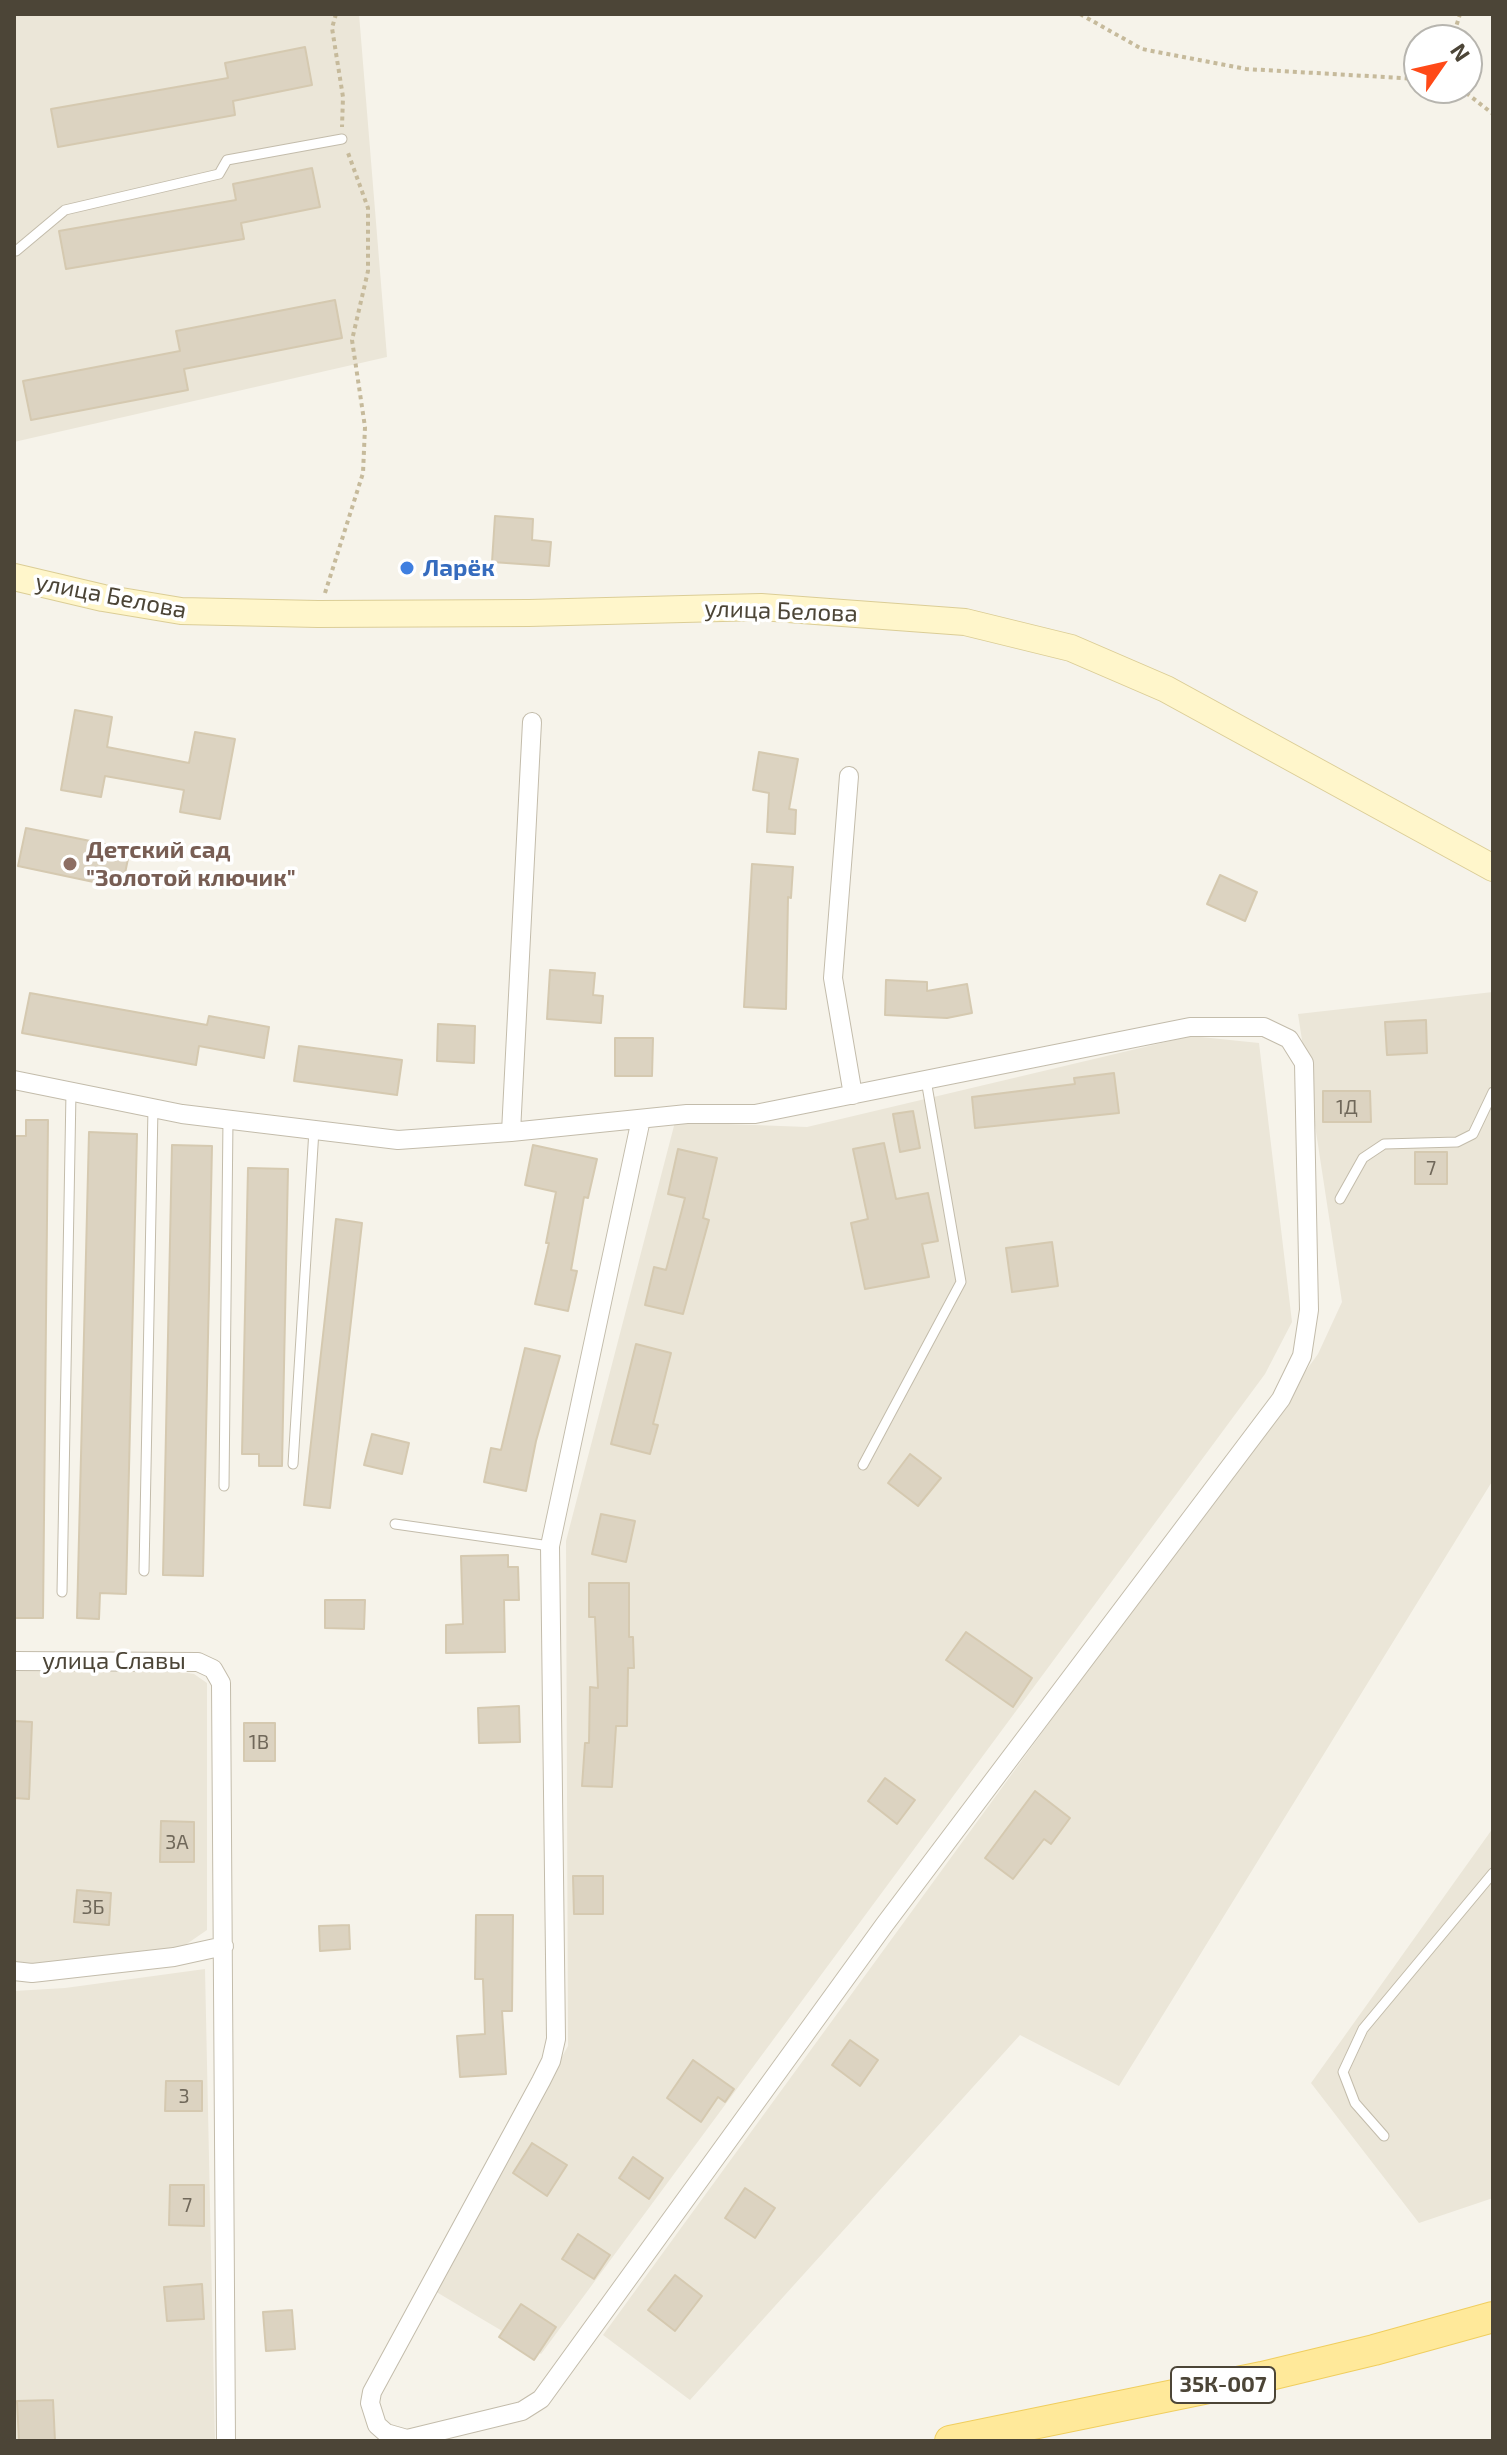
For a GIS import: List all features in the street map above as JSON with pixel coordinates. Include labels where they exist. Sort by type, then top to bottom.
[{"type":"main road","name":"улица Белова","points":[[14,577],[103,598],[181,611],[529,613],[761,607],[965,622],[1071,648],[1166,689],[1493,868]]},
{"type":"main road","name":"35К-007","points":[[950,2441],[1262,2377],[1493,2317]]},
{"type":"street","points":[[511,1132],[532,722]]},
{"type":"street","points":[[849,776],[833,978],[853,1095]]},
{"type":"street","points":[[14,1080],[228,1120],[398,1140],[687,1114],[755,1114],[1190,1027],[1264,1027],[1289,1039],[1304,1063],[1309,1310],[1302,1356],[1281,1399],[885,1924],[541,2399],[522,2411],[407,2439],[386,2433],[372,2414],[372,2392],[541,2081],[551,2061],[556,2039],[550,1546],[641,1119]]},
{"type":"street","name":"улица Славы","points":[[14,1661],[198,1662],[218,1675],[222,1692],[224,1946]]},
{"type":"street","points":[[14,1971],[32,1973],[174,1957],[224,1946],[226,2441]]},
{"type":"lane","points":[[16,251],[65,210],[219,174],[227,160],[342,139]]},
{"type":"lane","points":[[863,1465],[961,1282],[926,1080]]},
{"type":"lane","points":[[62,1592],[71,1092]]},
{"type":"lane","points":[[1340,1199],[1363,1158],[1384,1144],[1457,1142],[1473,1134],[1493,1092]]},
{"type":"lane","points":[[144,1571],[153,1108]]},
{"type":"lane","points":[[224,1486],[228,1120]]},
{"type":"lane","points":[[293,1464],[314,1130]]},
{"type":"lane","points":[[395,1524],[550,1546]]},
{"type":"lane","points":[[1384,2136],[1355,2103],[1343,2072],[1363,2029],[1493,1873]]},
{"type":"path","points":[[318,614],[363,473],[365,427],[352,340],[368,271],[368,208],[342,139],[343,97],[332,28],[336,14]]},
{"type":"path","points":[[1080,14],[1142,49],[1246,69],[1403,78]]},
{"type":"shaded area","points":[[14,14],[359,14],[387,357],[14,442]]},
{"type":"shaded area","points":[[1493,992],[1493,1480],[1119,2086],[1020,2035],[690,2400],[603,2335],[1318,1354],[1342,1302],[1298,1014]]},
{"type":"shaded area","points":[[1191,1036],[1259,1043],[1292,1322],[1265,1374],[541,2354],[433,2290],[568,2046],[566,1541],[675,1122],[807,1127]]},
{"type":"shaded area","points":[[167,1670],[194,1674],[207,1683],[207,1930],[175,1952],[14,1963],[14,1671]]},
{"type":"shaded area","points":[[1493,1828],[1493,2198],[1419,2223],[1311,2083]]},
{"type":"shaded area","points":[[205,1969],[215,2441],[14,2441],[14,1991],[65,1988]]},
{"type":"building","points":[[305,47],[312,85],[233,101],[235,115],[58,147],[51,109],[228,78],[225,63]]},
{"type":"building","points":[[312,168],[320,207],[241,223],[244,239],[66,269],[59,231],[236,200],[233,184]]},
{"type":"building","points":[[335,300],[342,338],[184,369],[188,390],[31,420],[23,381],[180,351],[176,331]]},
{"type":"building","points":[[495,516],[533,519],[532,540],[551,542],[549,566],[492,562]]},
{"type":"building","points":[[75,710],[112,717],[107,747],[189,763],[195,732],[235,739],[220,819],[180,812],[184,790],[105,776],[101,797],[61,790]]},
{"type":"building","points":[[759,752],[798,759],[789,809],[796,810],[795,834],[767,832],[769,793],[753,790]]},
{"type":"building","points":[[26,828],[130,849],[122,888],[18,866]]},
{"type":"building","points":[[752,864],[793,867],[791,898],[788,897],[786,1009],[744,1007]]},
{"type":"building","points":[[1220,875],[1257,892],[1245,921],[1207,904]]},
{"type":"building","points":[[550,970],[595,973],[593,995],[603,996],[601,1023],[547,1019]]},
{"type":"building","points":[[886,980],[927,982],[927,991],[967,984],[972,1013],[947,1018],[885,1015]]},
{"type":"building","points":[[30,993],[207,1025],[209,1016],[269,1027],[264,1058],[199,1046],[196,1065],[22,1033]]},
{"type":"building","points":[[1426,1020],[1427,1053],[1387,1055],[1385,1022]]},
{"type":"building","points":[[438,1024],[475,1026],[474,1063],[437,1061]]},
{"type":"building","points":[[615,1038],[653,1038],[652,1076],[615,1076]]},
{"type":"building","points":[[299,1046],[402,1060],[397,1095],[294,1081]]},
{"type":"building","points":[[1114,1073],[1119,1113],[975,1128],[972,1097],[1075,1084],[1074,1078]]},
{"type":"building","points":[[1323,1091],[1370,1091],[1371,1122],[1323,1122]]},
{"type":"building","points":[[913,1111],[920,1148],[900,1152],[893,1114]]},
{"type":"building","points":[[26,1120],[48,1120],[43,1618],[14,1618],[14,1136],[26,1136]]},
{"type":"building","points":[[89,1132],[137,1134],[126,1594],[100,1593],[99,1619],[77,1618]]},
{"type":"building","points":[[884,1143],[896,1199],[928,1193],[938,1241],[922,1244],[929,1277],[865,1289],[851,1223],[868,1219],[853,1149]]},
{"type":"building","points":[[172,1145],[212,1146],[203,1576],[163,1575]]},
{"type":"building","points":[[533,1145],[597,1159],[588,1198],[584,1197],[571,1270],[577,1271],[568,1311],[535,1304],[549,1243],[546,1243],[556,1192],[525,1185]]},
{"type":"building","points":[[678,1149],[717,1158],[703,1218],[709,1220],[683,1314],[645,1305],[654,1267],[666,1270],[685,1198],[668,1194]]},
{"type":"building","points":[[1415,1152],[1447,1152],[1447,1184],[1415,1184]]},
{"type":"building","points":[[248,1168],[288,1169],[282,1466],[259,1466],[259,1454],[242,1454]]},
{"type":"building","points":[[336,1219],[362,1223],[330,1508],[304,1505]]},
{"type":"building","points":[[1052,1242],[1058,1286],[1012,1292],[1006,1248]]},
{"type":"building","points":[[636,1344],[671,1353],[653,1424],[658,1425],[650,1454],[611,1444]]},
{"type":"building","points":[[525,1348],[560,1356],[536,1441],[526,1491],[484,1482],[491,1448],[501,1450]]},
{"type":"building","points":[[372,1434],[409,1443],[402,1474],[364,1465]]},
{"type":"building","points":[[910,1454],[941,1478],[918,1506],[888,1483]]},
{"type":"building","points":[[601,1514],[635,1521],[626,1562],[592,1554]]},
{"type":"building","points":[[508,1555],[508,1567],[518,1567],[519,1600],[504,1600],[505,1652],[446,1653],[446,1625],[463,1624],[461,1556]]},
{"type":"building","points":[[589,1583],[629,1583],[629,1637],[633,1637],[634,1668],[628,1668],[627,1726],[616,1726],[612,1787],[582,1786],[585,1743],[589,1743],[590,1687],[598,1688],[595,1617],[589,1617]]},
{"type":"building","points":[[325,1600],[365,1600],[364,1629],[325,1628]]},
{"type":"building","points":[[966,1632],[1032,1678],[1013,1707],[946,1660]]},
{"type":"building","points":[[519,1706],[520,1742],[479,1743],[478,1708]]},
{"type":"building","points":[[14,1721],[32,1722],[29,1799],[14,1798]]},
{"type":"building","points":[[244,1723],[275,1723],[275,1761],[244,1761]]},
{"type":"building","points":[[885,1778],[915,1800],[897,1824],[868,1801]]},
{"type":"building","points":[[1035,1791],[1070,1818],[1051,1844],[1044,1839],[1013,1879],[985,1858]]},
{"type":"building","points":[[161,1821],[194,1822],[194,1862],[160,1862]]},
{"type":"building","points":[[573,1876],[603,1876],[603,1914],[574,1914]]},
{"type":"building","points":[[77,1890],[111,1893],[109,1925],[74,1922]]},
{"type":"building","points":[[476,1915],[513,1915],[512,2011],[502,2011],[506,2074],[460,2077],[457,2036],[485,2034],[483,1979],[475,1979]]},
{"type":"building","points":[[349,1925],[350,1949],[320,1951],[319,1926]]},
{"type":"building","points":[[850,2040],[878,2060],[860,2086],[832,2065]]},
{"type":"building","points":[[693,2060],[734,2089],[725,2102],[718,2097],[701,2122],[667,2098]]},
{"type":"building","points":[[166,2081],[202,2081],[202,2111],[165,2111]]},
{"type":"building","points":[[532,2143],[567,2165],[547,2196],[513,2173]]},
{"type":"building","points":[[633,2157],[663,2178],[649,2199],[619,2178]]},
{"type":"building","points":[[170,2185],[204,2185],[204,2226],[169,2225]]},
{"type":"building","points":[[745,2188],[775,2208],[755,2238],[725,2218]]},
{"type":"building","points":[[578,2234],[610,2255],[594,2279],[562,2259]]},
{"type":"building","points":[[675,2275],[702,2296],[675,2331],[648,2310]]},
{"type":"building","points":[[202,2284],[204,2319],[167,2321],[164,2287]]},
{"type":"building","points":[[521,2304],[556,2327],[534,2360],[499,2337]]},
{"type":"building","points":[[292,2310],[295,2349],[266,2351],[263,2312]]},
{"type":"building","points":[[53,2400],[55,2441],[19,2441],[17,2401]]},
{"type":"place","name":"Ларёк","points":[[407,568]]},
{"type":"place","name":"Детский сад \"Золотой ключик\"","points":[[70,864]]}]
